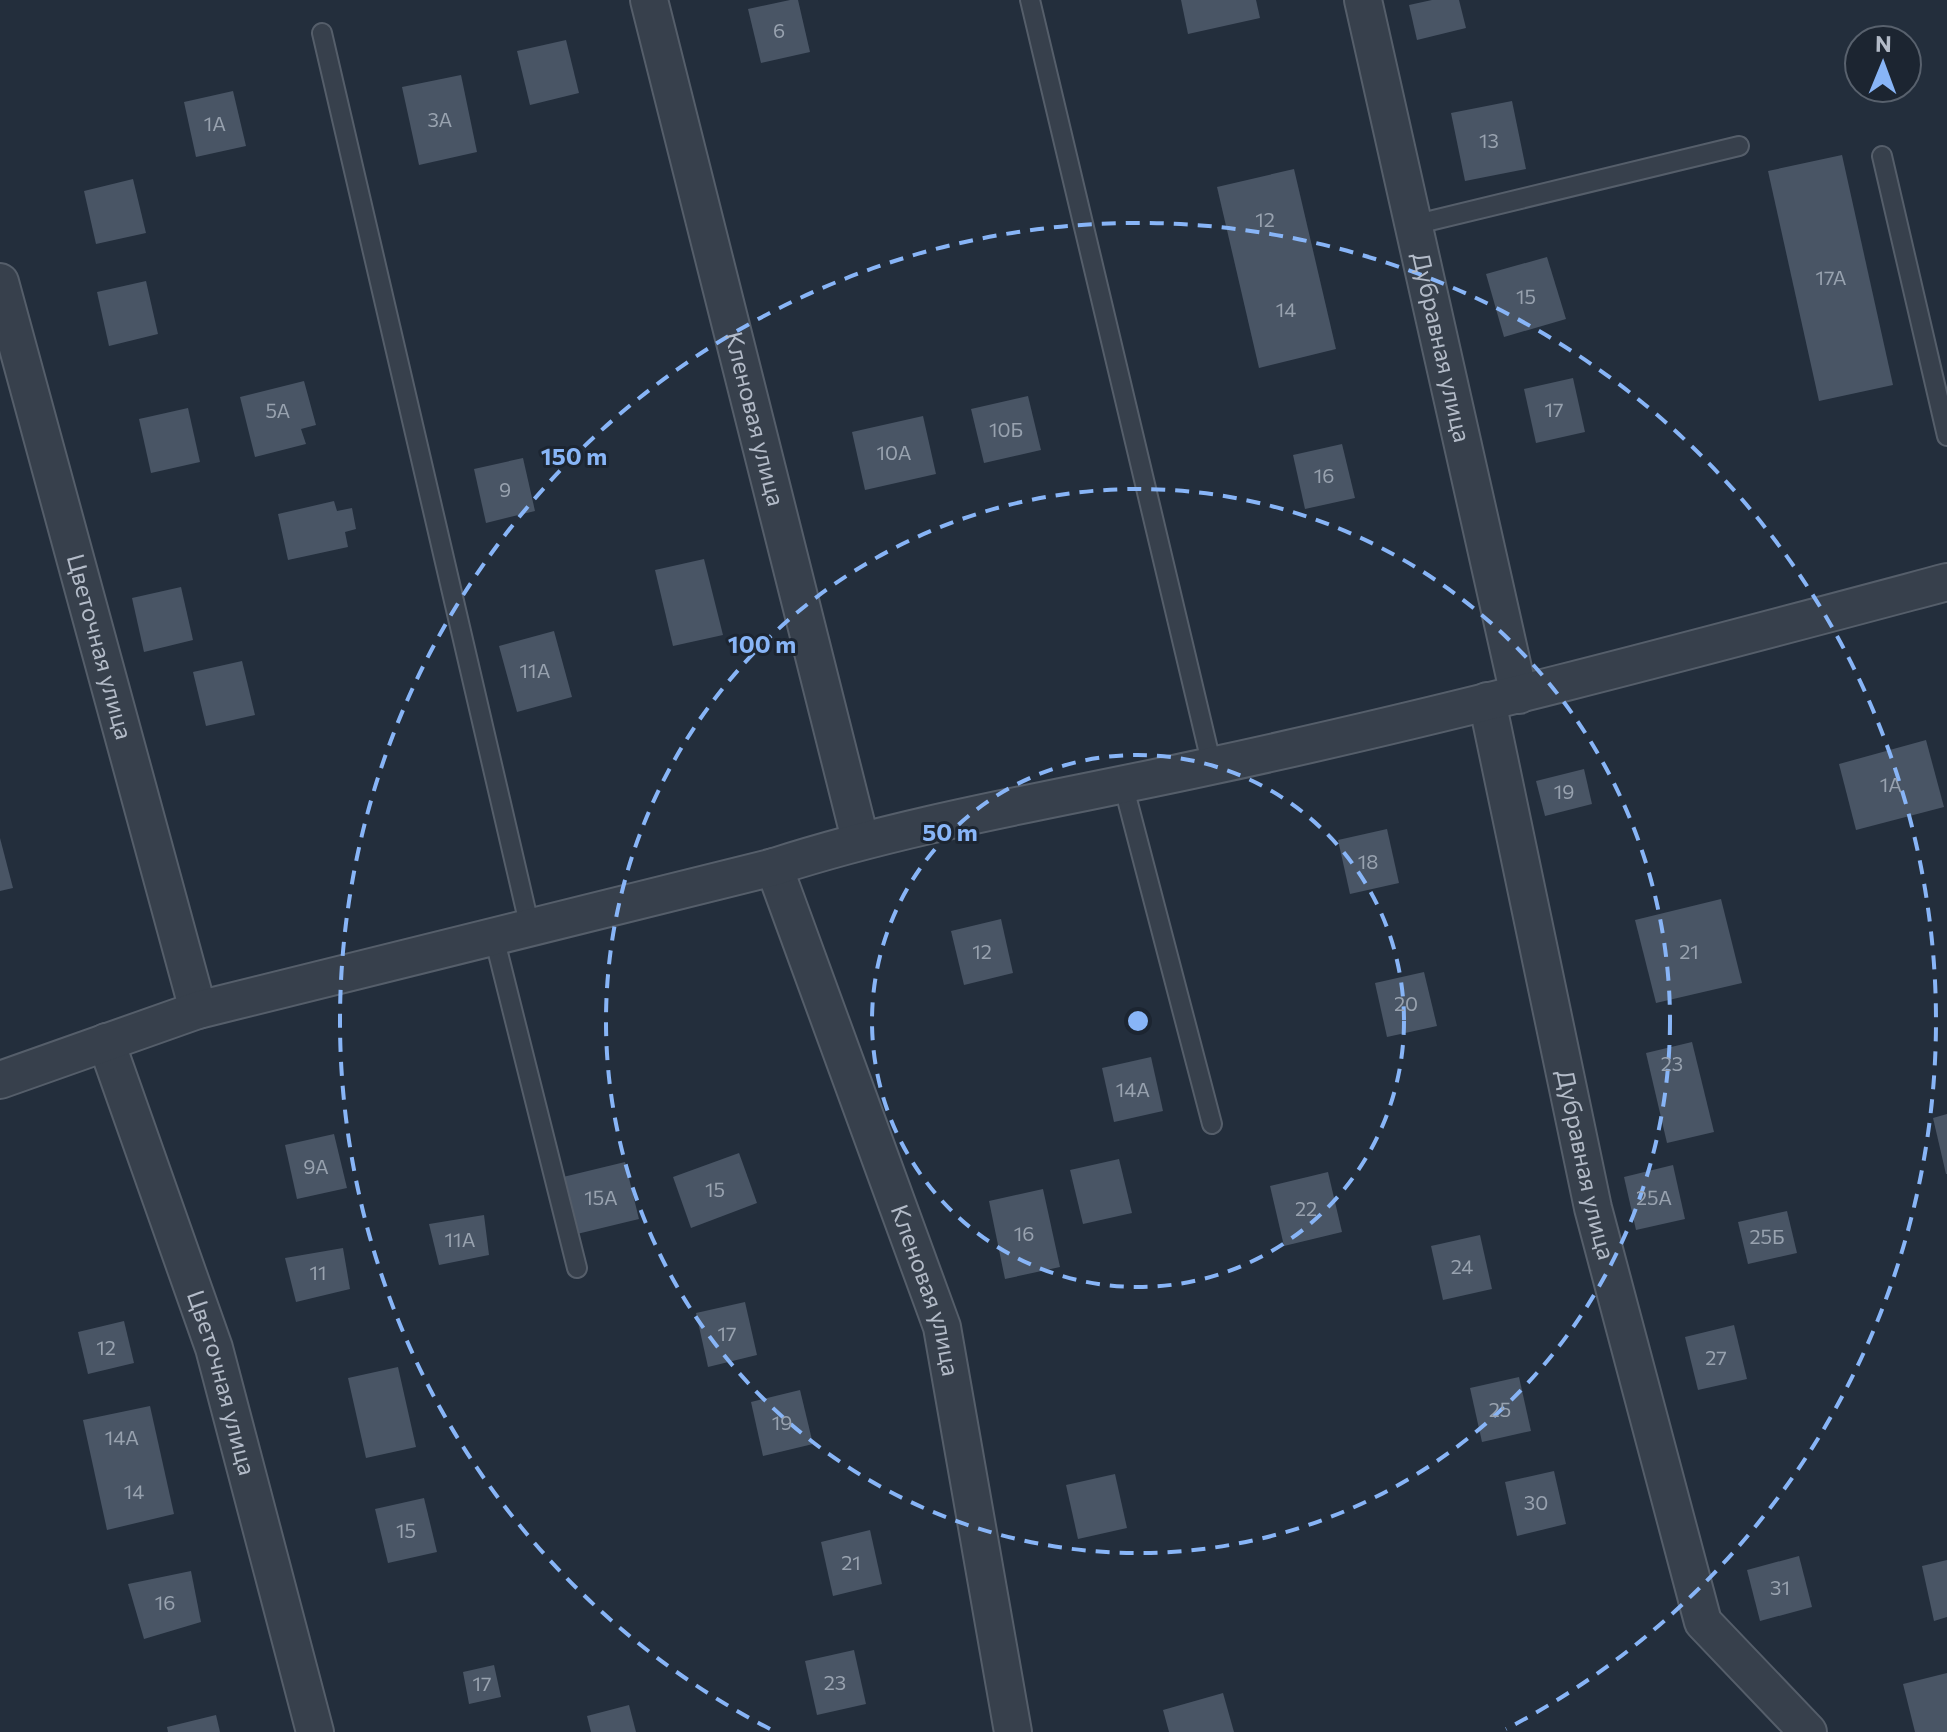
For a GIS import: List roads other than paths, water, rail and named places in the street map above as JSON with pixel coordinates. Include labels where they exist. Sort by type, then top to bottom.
[{"type":"street","name":"Кленовая улица","points":[[649,0],[860,839]]},
{"type":"street","name":"Дубравная улица","points":[[1363,0],[1413,225],[1503,698],[1593,1208],[1703,1622],[1808,1732]]},
{"type":"street","name":"Цветочная улица","points":[[0,282],[198,1010]]},
{"type":"street","points":[[0,1080],[198,1010],[774,867],[860,839],[1212,766],[1503,698],[1947,582]]},
{"type":"street","name":"Кленовая улица","points":[[774,867],[942,1327],[1013,1732]]},
{"type":"street","name":"Цветочная улица","points":[[106,1042],[214,1348],[315,1732]]},
{"type":"lane","points":[[1030,0],[1212,766]]},
{"type":"lane","points":[[322,33],[530,928]]},
{"type":"lane","points":[[1413,225],[1739,146]]},
{"type":"lane","points":[[1882,156],[1947,436]]},
{"type":"lane","points":[[1123,784],[1212,1124]]},
{"type":"lane","points":[[494,937],[577,1268]]}]
